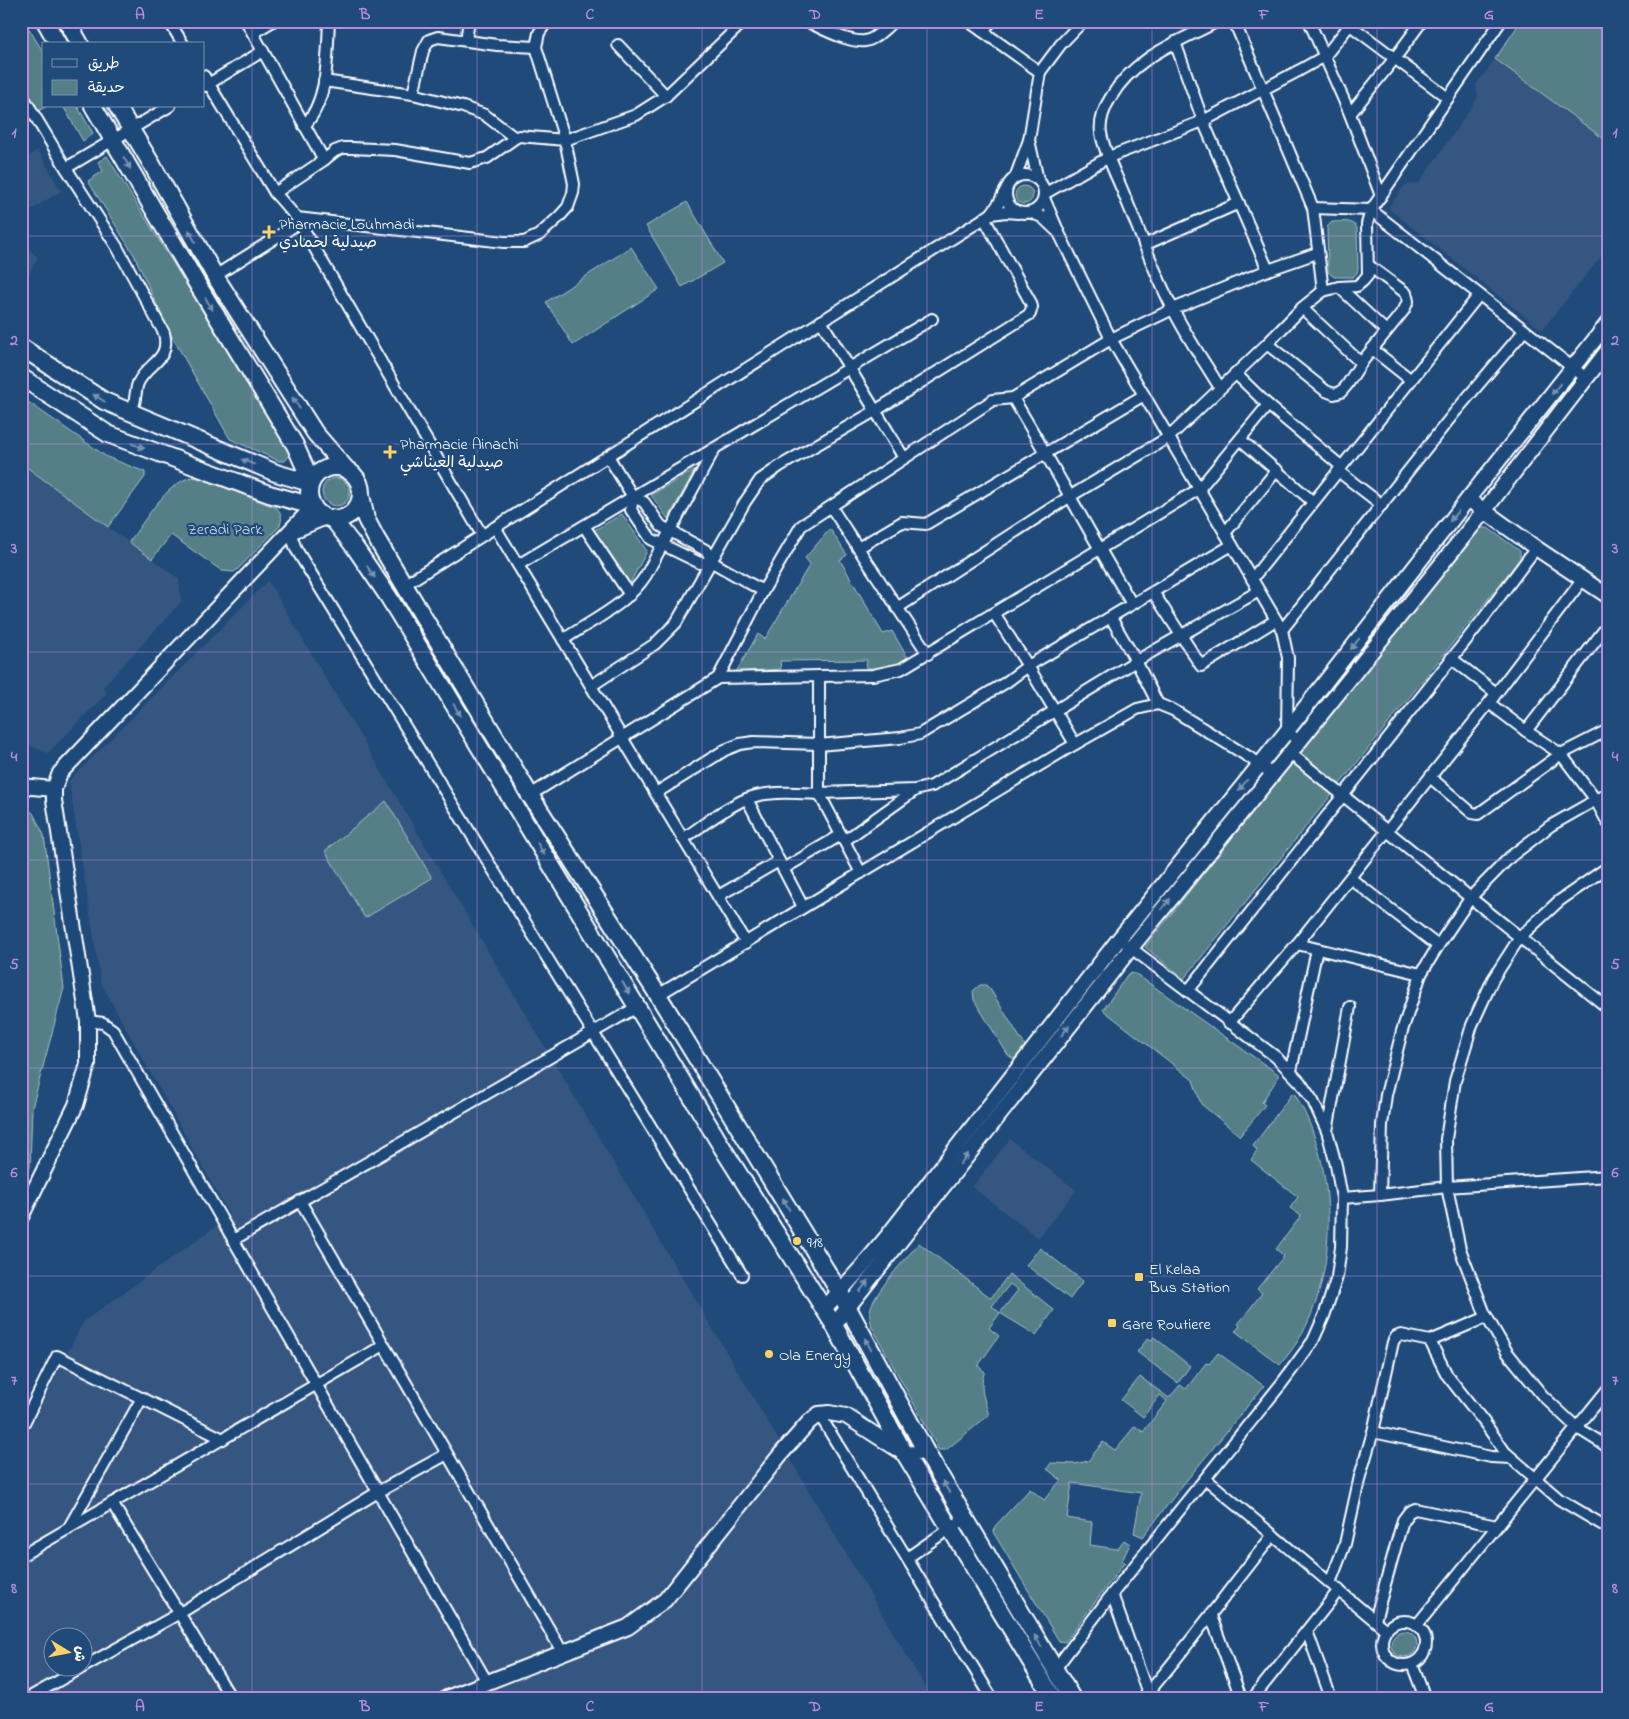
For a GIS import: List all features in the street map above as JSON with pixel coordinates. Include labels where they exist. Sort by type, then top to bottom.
[{"type":"main road","points":[[45,21],[57,42]]},
{"type":"main road","points":[[67,21],[79,42]]},
{"type":"main road","points":[[98,108],[114,140],[199,287],[295,445],[311,482]]},
{"type":"main road","points":[[118,108],[215,276],[315,433],[358,480],[366,519],[376,538],[530,795],[658,994],[844,1300],[926,1452],[1072,1698]]},
{"type":"main road","points":[[834,1325],[844,1300],[880,1246],[1119,939],[1287,731],[1608,323]]},
{"type":"main road","points":[[21,347],[104,401],[276,473],[311,482]]},
{"type":"main road","points":[[824,1309],[844,1300],[1484,512],[1608,350]]},
{"type":"main road","points":[[21,378],[108,434],[321,512],[340,518],[348,515],[358,503],[360,495]]},
{"type":"main road","points":[[295,445],[315,433]]},
{"type":"main road","points":[[197,466],[206,445]]},
{"type":"main road","points":[[347,470],[331,467],[316,474],[311,482],[309,495],[321,512],[356,548],[388,596],[725,1152],[834,1325],[905,1454],[1053,1698]]},
{"type":"main road","points":[[269,494],[276,473]]},
{"type":"main road","points":[[1468,499],[1484,512],[1608,596]]},
{"type":"main road","points":[[21,1217],[76,1105],[88,1064],[88,1020],[54,789],[60,772],[290,532],[321,512]]},
{"type":"main road","points":[[356,548],[376,538]]},
{"type":"main road","points":[[21,786],[54,789]]},
{"type":"main road","points":[[447,1698],[628,1627],[665,1600],[785,1449],[809,1422],[820,1414],[829,1413],[846,1416],[905,1454],[926,1452]]},
{"type":"street","points":[[169,21],[182,42]]},
{"type":"street","points":[[246,21],[324,160]]},
{"type":"street","points":[[253,33],[273,21]]},
{"type":"street","points":[[304,126],[312,118],[324,81],[329,21]]},
{"type":"street","points":[[466,40],[469,21]]},
{"type":"street","points":[[215,276],[298,220],[504,242],[524,242],[546,230],[559,217],[570,200],[574,184],[565,140],[536,47],[539,33],[547,21]]},
{"type":"street","points":[[275,193],[335,151],[343,148],[394,150],[470,163],[487,158],[519,136],[565,140],[636,115],[666,96],[735,30],[741,21]]},
{"type":"street","points":[[806,21],[840,36],[865,41],[894,21]]},
{"type":"street","points":[[968,21],[1040,72]]},
{"type":"street","points":[[982,31],[992,21]]},
{"type":"street","points":[[404,584],[988,216],[1015,178],[1029,140],[1040,72],[1061,44],[1083,21]]},
{"type":"street","points":[[1218,21],[1175,42],[1136,67],[1110,98],[1105,109],[1100,132],[1144,245],[1173,310],[1220,388]]},
{"type":"street","points":[[1234,21],[1313,208],[1323,291]]},
{"type":"street","points":[[1309,21],[1350,114],[1381,196]]},
{"type":"street","points":[[1350,114],[1422,21]]},
{"type":"street","points":[[897,608],[1069,497],[1169,437],[1302,308],[1323,291],[1339,287],[1357,286],[1363,281],[1368,275],[1367,224],[1371,210],[1501,21]]},
{"type":"street","points":[[1032,212],[1042,204],[1044,196],[1109,157],[1203,121],[1325,56],[1351,23],[1448,98]]},
{"type":"street","points":[[413,94],[423,51],[429,40],[438,37],[497,45],[536,47]]},
{"type":"street","points":[[1175,42],[1203,121],[1268,270]]},
{"type":"street","points":[[618,45],[666,96]]},
{"type":"street","points":[[263,51],[205,82],[275,193],[298,220],[482,535]]},
{"type":"street","points":[[324,81],[413,94],[463,107],[485,115],[515,138]]},
{"type":"street","points":[[21,93],[117,247],[158,320],[166,341],[162,356],[144,373],[138,383],[130,413]]},
{"type":"street","points":[[66,168],[167,108]]},
{"type":"street","points":[[1029,140],[1038,180],[1059,233],[1112,339],[1282,630],[1286,641],[1288,658],[1287,731],[1294,748],[1342,795],[1608,1008]]},
{"type":"street","points":[[1015,178],[1027,175],[1038,180]]},
{"type":"street","points":[[1007,188],[1006,194],[1009,206],[1019,213]]},
{"type":"street","points":[[1144,245],[1239,203]]},
{"type":"street","points":[[1313,208],[1371,210],[1586,378]]},
{"type":"street","points":[[988,216],[1006,212],[1032,212],[1042,217],[1059,233]]},
{"type":"street","points":[[591,686],[666,634],[680,618],[745,502],[760,480],[1030,314],[1031,303],[988,216]]},
{"type":"street","points":[[515,805],[718,678],[763,591],[801,526],[830,506],[993,400],[1013,398],[1112,339],[1173,310],[1268,270],[1317,253]]},
{"type":"street","points":[[1267,344],[1332,394],[1341,392],[1361,363],[1407,305],[1408,297],[1398,287],[1368,265]]},
{"type":"street","points":[[1339,287],[1386,331]]},
{"type":"street","points":[[1252,578],[1479,295]]},
{"type":"street","points":[[1302,308],[1361,363]]},
{"type":"street","points":[[518,565],[932,319]]},
{"type":"street","points":[[821,321],[904,458]]},
{"type":"street","points":[[1282,630],[1455,412],[1524,331]]},
{"type":"street","points":[[1372,349],[1411,380]]},
{"type":"street","points":[[1235,373],[1268,406],[1382,505]]},
{"type":"street","points":[[858,548],[902,522],[926,524],[1144,395]]},
{"type":"street","points":[[1013,398],[1046,453],[1099,550],[1132,604]]},
{"type":"street","points":[[718,678],[819,676],[886,673],[901,670],[1199,489],[1268,406]]},
{"type":"street","points":[[1241,440],[1312,501]]},
{"type":"street","points":[[563,640],[630,595],[640,583],[715,448]]},
{"type":"street","points":[[608,456],[633,496],[644,502],[661,526],[707,551],[712,562]]},
{"type":"street","points":[[1225,533],[1277,470]]},
{"type":"street","points":[[633,496],[631,510],[651,539],[700,563],[712,562],[763,591]]},
{"type":"street","points":[[830,506],[928,654]]},
{"type":"street","points":[[584,526],[630,595]]},
{"type":"street","points":[[495,527],[746,943]]},
{"type":"street","points":[[290,532],[302,558],[742,1275]]},
{"type":"street","points":[[656,793],[724,750],[740,744],[753,742],[818,744],[900,738],[920,734],[993,690],[1028,666],[1232,545]]},
{"type":"street","points":[[1188,990],[1452,658],[1536,548]]},
{"type":"street","points":[[1229,1023],[1297,944],[1350,878],[1386,830],[1489,703],[1583,579]]},
{"type":"street","points":[[683,839],[722,812],[746,799],[761,795],[915,790],[932,786],[1136,661],[1259,591]]},
{"type":"street","points":[[1154,592],[1201,666],[1276,620]]},
{"type":"street","points":[[994,613],[1075,744]]},
{"type":"street","points":[[1111,618],[1158,704]]},
{"type":"street","points":[[1526,731],[1608,625]]},
{"type":"street","points":[[1452,658],[1496,692]]},
{"type":"street","points":[[819,676],[819,793],[861,873]]},
{"type":"street","points":[[1489,703],[1561,754],[1595,799],[1608,823]]},
{"type":"street","points":[[658,994],[746,943],[1075,744],[1137,709],[1158,704],[1173,710],[1260,764],[1272,775]]},
{"type":"street","points":[[1430,777],[1472,813],[1478,814],[1561,754],[1608,730]]},
{"type":"street","points":[[718,896],[781,865],[843,838],[915,790]]},
{"type":"street","points":[[1380,1195],[1382,1125],[1386,1095],[1402,1031],[1421,974],[1471,897],[1510,857],[1550,826],[1608,793]]},
{"type":"street","points":[[746,799],[803,908]]},
{"type":"street","points":[[1608,867],[1559,900],[1520,937],[1493,979],[1472,1025],[1455,1081],[1446,1139],[1447,1187],[1460,1249],[1487,1317],[1507,1352],[1536,1388],[1576,1427],[1608,1447]]},
{"type":"street","points":[[1350,878],[1438,946]]},
{"type":"street","points":[[1055,1669],[1112,1594],[1298,1363],[1313,1341],[1324,1316],[1337,1277],[1341,1247],[1342,1198],[1327,1132],[1313,1101],[1291,1071],[1276,1057],[1119,939]]},
{"type":"street","points":[[1297,944],[1421,974]]},
{"type":"street","points":[[1291,1071],[1317,949]]},
{"type":"street","points":[[233,1240],[637,1007]]},
{"type":"street","points":[[1327,1132],[1350,1007]]},
{"type":"street","points":[[88,1020],[103,1023],[113,1030],[488,1682]]},
{"type":"street","points":[[1342,1198],[1447,1187],[1608,1176]]},
{"type":"street","points":[[300,1201],[563,1653]]},
{"type":"street","points":[[1330,1583],[1345,1544],[1393,1342],[1396,1337],[1401,1335],[1430,1341],[1487,1317]]},
{"type":"street","points":[[1430,1341],[1447,1374],[1505,1452],[1559,1499],[1608,1528]]},
{"type":"street","points":[[21,1556],[384,1345]]},
{"type":"street","points":[[21,1429],[57,1356],[223,1439]]},
{"type":"street","points":[[1418,1625],[1576,1427],[1603,1401],[1608,1389]]},
{"type":"street","points":[[68,1529],[142,1398]]},
{"type":"street","points":[[820,1414],[992,1698]]},
{"type":"street","points":[[1373,1432],[1491,1457],[1512,1458]]},
{"type":"street","points":[[28,1698],[180,1613],[378,1492],[447,1454]]},
{"type":"street","points":[[1206,1479],[1386,1630]]},
{"type":"street","points":[[112,1503],[231,1698]]},
{"type":"street","points":[[1375,1620],[1403,1520],[1409,1512],[1415,1509],[1497,1526]]},
{"type":"street","points":[[907,1558],[964,1518]]},
{"type":"street","points":[[1148,1696],[1273,1535]]},
{"type":"street","points":[[1253,1698],[1339,1590]]},
{"type":"street","points":[[1112,1594],[1148,1696]]},
{"type":"street","points":[[1211,1616],[1240,1698]]},
{"type":"street","points":[[1404,1621],[1418,1625],[1426,1636],[1426,1650],[1418,1661],[1412,1664],[1398,1665],[1386,1657],[1382,1643],[1386,1630],[1391,1625],[1404,1621]]},
{"type":"street","points":[[1307,1631],[1331,1698]]},
{"type":"street","points":[[1412,1664],[1425,1698]]},
{"type":"shaded area","points":[[1495,59],[1608,142],[1608,248],[1542,330],[1388,208],[1405,185],[1419,183],[1478,98],[1476,85]]},
{"type":"shaded area","points":[[38,150],[61,191],[21,216],[21,161]]},
{"type":"shaded area","points":[[21,242],[38,258],[21,288]]},
{"type":"shaded area","points":[[21,463],[179,579],[181,602],[103,687],[107,693],[48,753],[21,742]]},
{"type":"shaded area","points":[[268,581],[932,1698],[21,1698],[21,1446],[83,1322],[230,1216],[101,983],[69,781]]},
{"type":"shaded area","points":[[1010,1139],[1076,1190],[1038,1238],[972,1187]]},
{"type":"green space","points":[[21,21],[24,21],[42,50],[43,108],[38,111],[21,82]]},
{"type":"green space","points":[[1521,21],[1608,21],[1608,142],[1495,59]]},
{"type":"green space","points":[[64,108],[78,108],[93,133],[83,141]]},
{"type":"green space","points":[[107,156],[289,451],[290,455],[285,461],[279,461],[230,439],[170,333],[134,255],[88,181],[103,171],[98,162]]},
{"type":"green space","points":[[1020,186],[1028,186],[1033,191],[1031,202],[1020,204],[1015,199],[1015,191]]},
{"type":"green space","points":[[687,202],[723,263],[682,287],[646,226]]},
{"type":"green space","points":[[1332,222],[1350,222],[1357,228],[1358,269],[1353,277],[1334,277],[1328,272],[1327,227]]},
{"type":"green space","points":[[631,247],[659,289],[573,345],[546,302]]},
{"type":"green space","points":[[21,397],[107,457],[145,472],[145,477],[108,527],[21,463]]},
{"type":"green space","points":[[695,470],[668,519],[651,495]]},
{"type":"green space","name":"Zeradi Park","points":[[192,477],[202,479],[277,508],[280,513],[279,527],[234,572],[222,571],[171,535],[152,559],[129,542],[165,495],[182,481]]},
{"type":"green space","points":[[336,478],[346,482],[350,492],[346,502],[336,506],[326,502],[322,492],[326,482]]},
{"type":"green space","points":[[622,514],[647,551],[628,587],[593,531]]},
{"type":"green space","points":[[1479,528],[1488,528],[1520,551],[1520,559],[1184,979],[1145,947]]},
{"type":"green space","points":[[830,529],[847,555],[840,560],[883,634],[892,631],[909,660],[894,668],[866,668],[867,660],[780,661],[781,669],[736,672],[758,634],[765,639],[810,564],[805,558]]},
{"type":"green space","points":[[386,801],[432,878],[365,918],[325,851]]},
{"type":"green space","points":[[21,805],[33,813],[44,835],[64,988],[32,1108],[30,1167],[21,1183]]},
{"type":"green space","points":[[1131,973],[1136,974],[1278,1074],[1278,1078],[1262,1102],[1265,1105],[1240,1136],[1201,1104],[1193,1080],[1103,1010],[1127,975]]},
{"type":"green space","points":[[980,985],[986,985],[990,989],[1024,1044],[1026,1050],[1018,1059],[1008,1055],[974,1000],[973,991]]},
{"type":"green space","points":[[1294,1093],[1308,1120],[1318,1149],[1325,1181],[1328,1213],[1327,1245],[1323,1277],[1314,1307],[1300,1338],[1280,1365],[1235,1331],[1240,1326],[1238,1324],[1262,1293],[1257,1289],[1284,1256],[1276,1249],[1301,1216],[1290,1208],[1298,1197],[1251,1160],[1257,1150],[1253,1146]]},
{"type":"green space","points":[[919,1243],[991,1298],[1009,1274],[1054,1310],[1036,1335],[1000,1313],[989,1328],[999,1336],[978,1366],[985,1372],[982,1388],[989,1415],[946,1450],[939,1450],[872,1327],[870,1319],[872,1304],[877,1295]],"holes":[[[1010,1284],[1018,1290],[1000,1313],[992,1306]]]},
{"type":"green space","points":[[1040,1248],[1083,1281],[1070,1299],[1026,1265]]},
{"type":"green space","points":[[1154,1337],[1190,1366],[1178,1383],[1137,1352],[1148,1338],[1151,1340]]},
{"type":"green space","points":[[1218,1353],[1264,1386],[1143,1537],[1134,1533],[1141,1493],[1072,1483],[1067,1518],[1092,1522],[1090,1545],[1117,1549],[1124,1540],[1130,1544],[1122,1561],[1125,1562],[1065,1642],[1059,1641],[993,1532],[995,1526],[1030,1489],[1044,1500],[1061,1480],[1047,1469],[1051,1463],[1075,1464],[1088,1461],[1103,1442],[1115,1450],[1135,1426],[1143,1432],[1167,1401],[1160,1395],[1143,1417],[1121,1400],[1140,1377],[1169,1398],[1180,1385],[1186,1389],[1206,1363],[1209,1364]]},
{"type":"green space","points":[[1404,1631],[1413,1635],[1417,1644],[1413,1653],[1404,1657],[1395,1653],[1391,1644],[1395,1635]]},
{"type":"place","name":"Pharmacie Louhmadi صيدلية لحمادي","points":[[269,232]]},
{"type":"place","name":"Pharmacie Ainachi صيدلية العيناشي","points":[[390,452]]},
{"type":"place","name":"918","points":[[797,1241]]},
{"type":"place","name":"El Kelaa Bus Station","points":[[1139,1277]]},
{"type":"place","name":"Gare Routiere","points":[[1112,1323]]},
{"type":"place","name":"Ola Energy","points":[[769,1354]]}]
